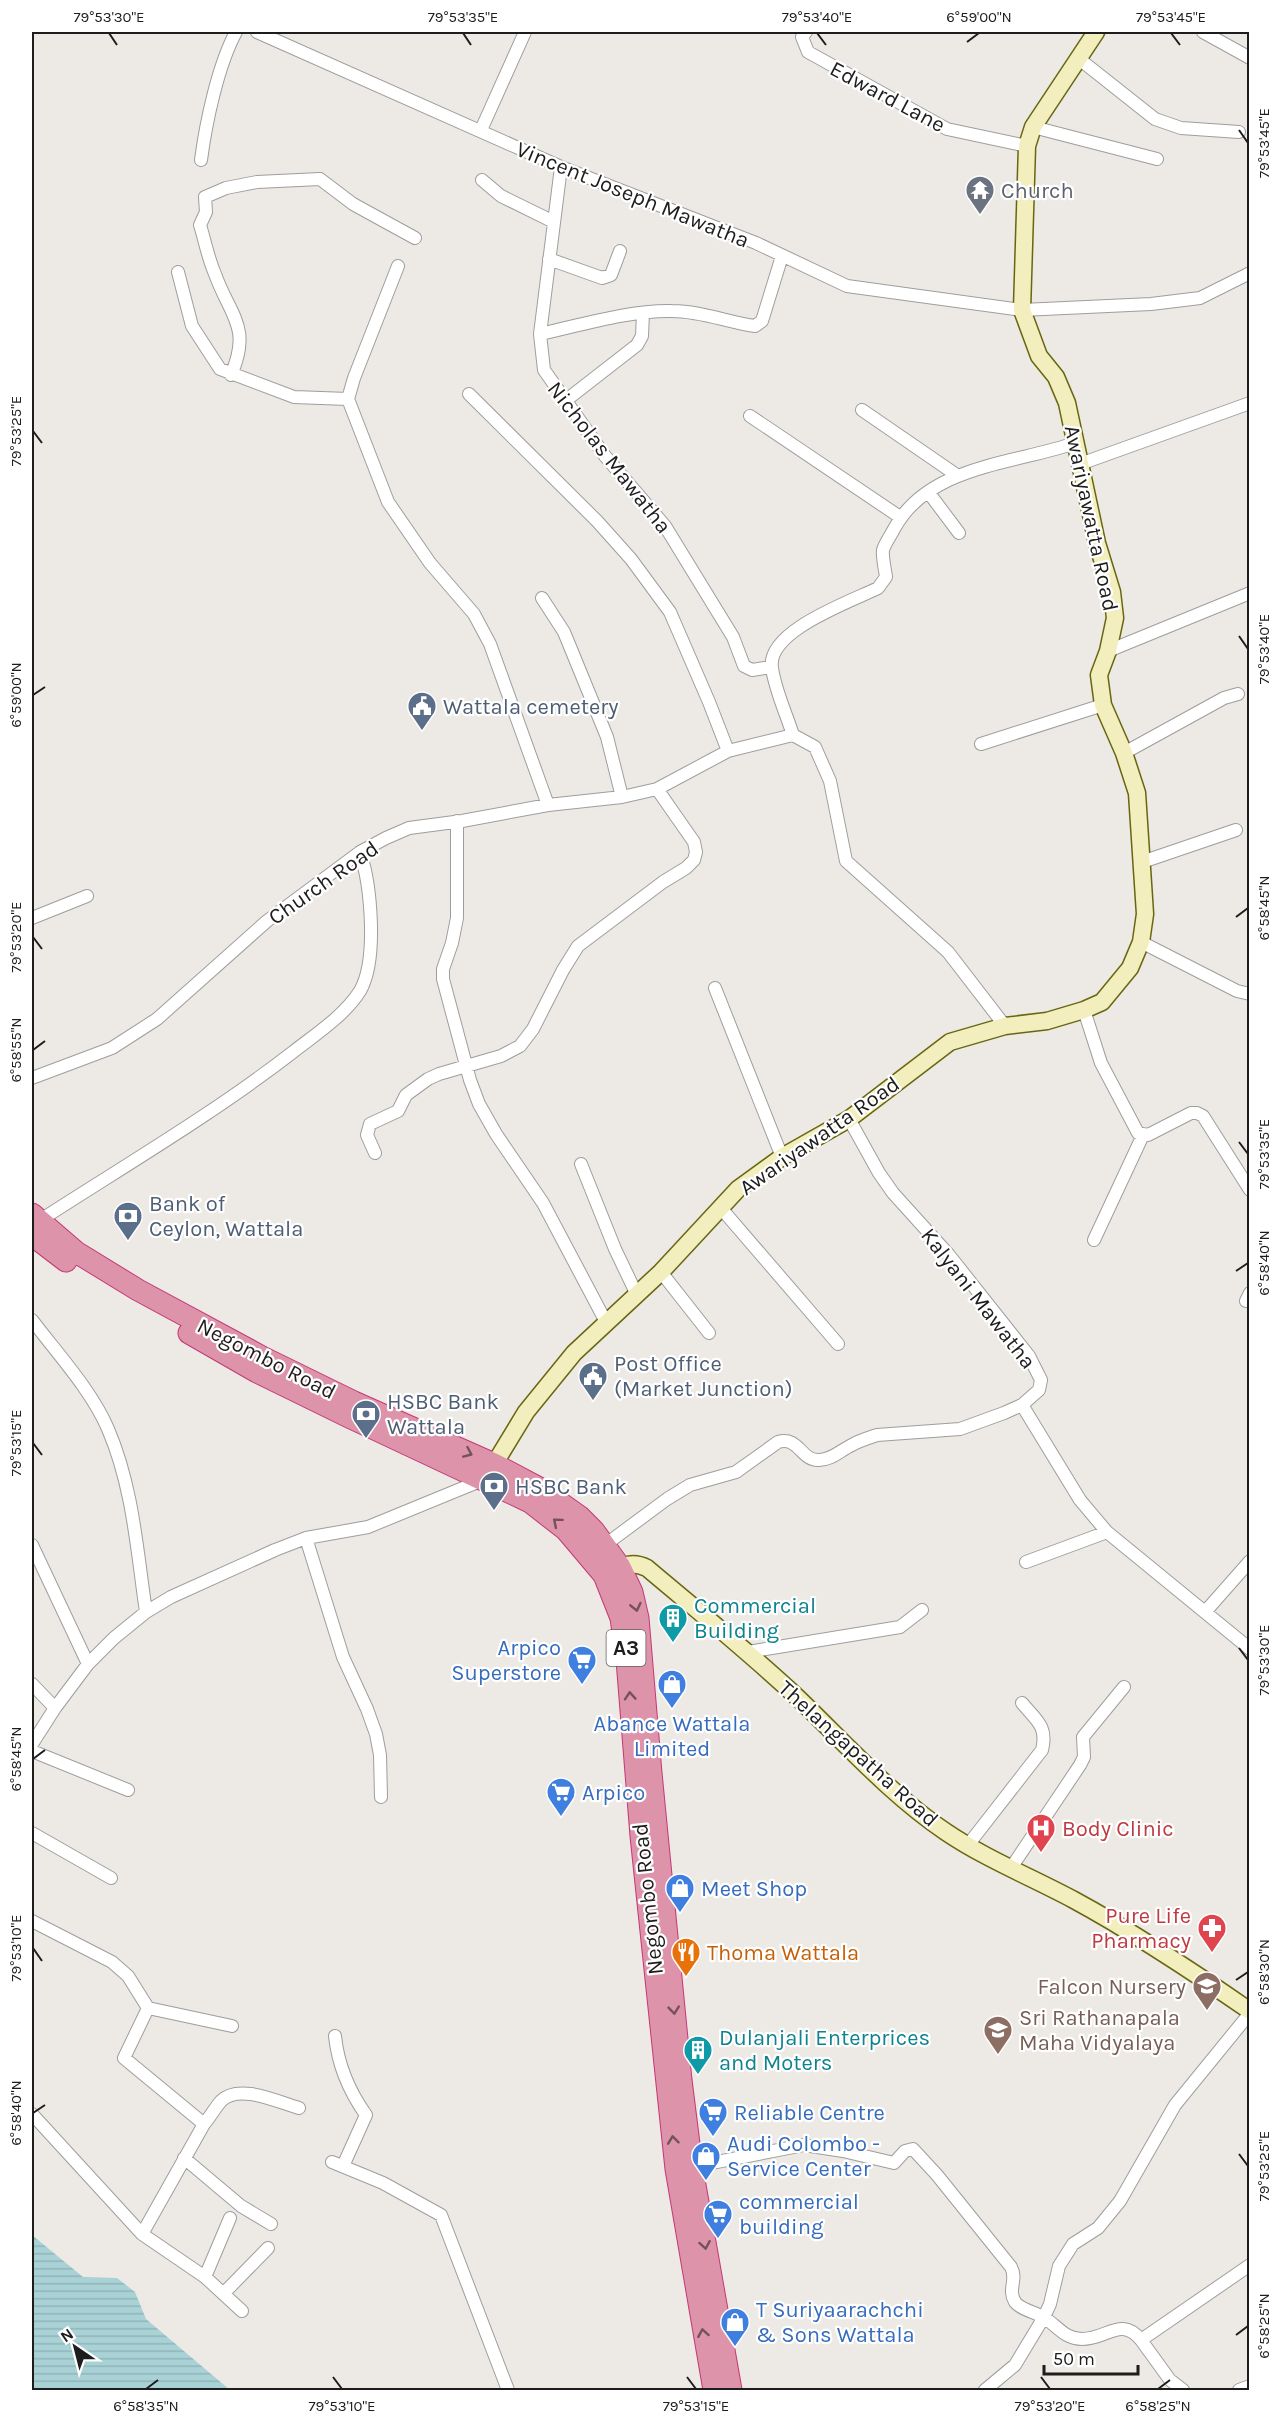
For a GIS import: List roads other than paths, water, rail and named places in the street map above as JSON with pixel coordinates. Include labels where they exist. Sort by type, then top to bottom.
[{"type":"highway","name":"Negombo Road","points":[[34,1224],[100,1268],[264,1358],[490,1472],[561,1501],[579,1516],[605,1545],[612,1571]]},
{"type":"highway","name":"Negombo Road","points":[[490,1472],[550,1516],[612,1571],[632,1592],[638,1618],[684,2168],[714,2391]]},
{"type":"highway","name":"Negombo Road","points":[[684,2168],[731,2391]]},
{"type":"street","points":[[201,160],[204,131],[224,60],[236,32]]},
{"type":"street","name":"Vincent Joseph Mawatha","points":[[257,32],[561,167],[756,243],[848,286],[1022,310],[1151,304],[1200,298],[1250,273]]},
{"type":"street","points":[[481,130],[525,32]]},
{"type":"street","name":"Edward Lane","points":[[806,32],[802,37],[808,52],[947,129],[1027,146]]},
{"type":"street","name":"Awariyawatta Road","points":[[490,1472],[526,1413],[574,1353],[661,1272],[745,1183],[782,1157],[849,1119],[950,1042],[966,1035],[1005,1026],[1047,1021],[1102,1002],[1130,968],[1141,942],[1145,914],[1137,793],[1124,753],[1102,705],[1099,675],[1108,651],[1115,618],[1112,592],[1097,543],[1067,403],[1056,377],[1039,356],[1022,310],[1027,146],[1033,127],[1096,32]]},
{"type":"street","points":[[1203,32],[1250,58]]},
{"type":"street","points":[[1078,58],[1155,119],[1181,128],[1239,132]]},
{"type":"street","points":[[1033,127],[1157,159]]},
{"type":"street","name":"Nicholas Mawatha","points":[[561,167],[540,334],[544,370],[606,456],[666,526],[733,637],[744,666],[752,670],[771,667]]},
{"type":"street","points":[[231,375],[238,352],[240,328],[214,273],[200,225],[206,212],[205,197],[226,188],[257,182],[320,179],[353,204],[415,238]]},
{"type":"street","points":[[482,180],[506,200],[554,222]]},
{"type":"street","points":[[549,259],[602,278],[611,275],[620,251]]},
{"type":"street","points":[[540,334],[643,313],[673,310],[755,326],[762,321],[782,256]]},
{"type":"street","points":[[398,266],[348,399],[388,502],[430,563],[474,614],[490,644],[548,805]]},
{"type":"street","points":[[178,272],[192,326],[220,369],[294,397],[348,399]]},
{"type":"street","points":[[565,401],[637,345],[642,336],[643,313]]},
{"type":"street","points":[[470,393],[617,544],[670,612],[728,751]]},
{"type":"street","points":[[1080,464],[1250,403]]},
{"type":"street","points":[[862,410],[958,476]]},
{"type":"street","points":[[750,417],[900,517]]},
{"type":"street","points":[[1005,1026],[948,952],[879,893],[846,861],[830,782],[815,747],[793,735],[771,667],[773,652],[792,630],[878,588],[885,577],[883,550],[900,517],[929,493],[958,476],[978,468],[1048,453],[1075,443]]},
{"type":"street","points":[[929,493],[958,533]]},
{"type":"street","points":[[1108,651],[1250,592]]},
{"type":"street","points":[[542,598],[564,632],[607,737],[622,797]]},
{"type":"street","points":[[1124,753],[1224,698],[1238,694]]},
{"type":"street","points":[[981,744],[1102,705]]},
{"type":"street","name":"Church Road","points":[[32,1078],[112,1048],[157,1019],[267,921],[360,852],[386,838],[409,828],[548,805],[622,797],[657,789],[728,751],[793,735]]},
{"type":"street","points":[[375,1153],[368,1135],[370,1124],[398,1111],[406,1095],[428,1079],[501,1056],[520,1046],[533,1029],[578,946],[694,860],[696,852],[694,842],[657,789]]},
{"type":"street","points":[[457,821],[457,918],[443,969],[443,979],[466,1066],[479,1104],[496,1134],[543,1203],[606,1322]]},
{"type":"street","points":[[1142,862],[1236,830]]},
{"type":"street","points":[[34,1224],[247,1085],[324,1029],[343,1011],[359,991],[365,979],[369,960],[368,885],[360,852]]},
{"type":"street","points":[[32,918],[87,896]]},
{"type":"street","points":[[1141,942],[1237,991],[1250,994]]},
{"type":"street","points":[[715,988],[782,1157]]},
{"type":"street","points":[[1084,1010],[1101,1063],[1138,1133],[1148,1135],[1191,1113],[1203,1116],[1250,1190]]},
{"type":"street","name":"Kalyani Mawatha","points":[[849,1119],[879,1173],[893,1193],[949,1255],[1029,1356],[1041,1380],[1039,1390],[1022,1405],[1080,1500],[1107,1532],[1250,1649]]},
{"type":"street","points":[[1094,1240],[1143,1135]]},
{"type":"street","points":[[581,1164],[615,1249],[637,1295]]},
{"type":"street","points":[[720,1207],[838,1344]]},
{"type":"street","points":[[661,1272],[709,1333]]},
{"type":"street","points":[[32,1320],[93,1401],[108,1427],[128,1488],[146,1612]]},
{"type":"street","points":[[605,1545],[667,1499],[690,1485],[736,1472],[778,1442],[791,1441],[808,1457],[821,1460],[877,1435],[960,1429],[1022,1405]]},
{"type":"street","points":[[32,1744],[55,1707],[88,1664],[114,1638],[146,1612],[171,1597],[306,1538],[368,1527],[490,1472]]},
{"type":"street","points":[[1026,1562],[1107,1532]]},
{"type":"street","points":[[306,1538],[343,1657],[376,1734],[380,1755],[381,1797]]},
{"type":"street","points":[[32,1545],[88,1664]]},
{"type":"street","points":[[1205,1612],[1250,1561]]},
{"type":"street","name":"Thelangapatha Road","points":[[612,1571],[634,1563],[647,1568],[748,1652],[892,1788],[944,1831],[1125,1928],[1250,2012]]},
{"type":"street","points":[[748,1652],[900,1628],[922,1610]]},
{"type":"street","points":[[32,1684],[55,1707]]},
{"type":"street","points":[[1011,1868],[1080,1765],[1084,1757],[1083,1737],[1124,1687]]},
{"type":"street","points":[[968,1845],[1042,1750],[1045,1737],[1042,1727],[1022,1703]]},
{"type":"street","points":[[32,1750],[128,1790]]},
{"type":"street","points":[[32,1833],[111,1878]]},
{"type":"street","points":[[32,1921],[112,1962],[128,1976],[148,2008],[232,2026]]},
{"type":"street","points":[[148,2008],[124,2058],[204,2124]]},
{"type":"street","points":[[985,2391],[1015,2365],[1044,2317],[1050,2304],[1059,2266],[1072,2244],[1098,2228],[1120,2200],[1175,2105],[1250,2012]]},
{"type":"street","points":[[334,2036],[336,2055],[351,2094],[366,2115],[337,2164],[383,2183],[441,2215],[508,2391]]},
{"type":"street","points":[[142,2234],[204,2124],[222,2100],[232,2094],[246,2093],[299,2108]]},
{"type":"street","points":[[32,2114],[142,2234],[205,2277],[242,2311]]},
{"type":"street","points":[[684,2168],[804,2145],[894,2163],[905,2151],[913,2149],[950,2190],[1011,2267],[1015,2275],[1011,2294],[1017,2304],[1044,2317],[1063,2335],[1082,2339],[1122,2328],[1133,2331],[1170,2380],[1183,2391]]},
{"type":"street","points":[[184,2158],[241,2206],[271,2224]]},
{"type":"street","points":[[205,2277],[230,2218]]},
{"type":"street","points":[[223,2294],[268,2248]]},
{"type":"street","points":[[1141,2340],[1250,2265]]},
{"type":"street","points":[[1239,2391],[1250,2386]]},
{"type":"water","points":[[32,2235],[83,2277],[117,2278],[135,2292],[146,2319],[230,2390],[32,2390]]},
{"type":"place","name":"Church","points":[[980,216]]},
{"type":"place","name":"Wattala cemetery","points":[[422,732]]},
{"type":"place","name":"Bank of Ceylon, Wattala","points":[[128,1242]]},
{"type":"place","name":"Post Office (Market Junction)","points":[[593,1402]]},
{"type":"place","name":"HSBC Bank Wattala","points":[[366,1440]]},
{"type":"place","name":"HSBC Bank","points":[[494,1512]]},
{"type":"place","name":"Commercial Building","points":[[673,1644]]},
{"type":"place","name":"Arpico Superstore","points":[[582,1686]]},
{"type":"place","name":"Abance Wattala Limited","points":[[672,1710]]},
{"type":"place","name":"Arpico","points":[[561,1818]]},
{"type":"place","name":"Body Clinic","points":[[1041,1854]]},
{"type":"place","name":"Meet Shop","points":[[680,1914]]},
{"type":"place","name":"Pure Life Pharmacy","points":[[1212,1954]]},
{"type":"place","name":"Thoma Wattala","points":[[686,1978]]},
{"type":"place","name":"Falcon Nursery","points":[[1207,2012]]},
{"type":"place","name":"Sri Rathanapala Maha Vidyalaya","points":[[998,2056]]},
{"type":"place","name":"Dulanjali Enterprices and Moters","points":[[698,2076]]},
{"type":"place","name":"Reliable Centre","points":[[713,2138]]},
{"type":"place","name":"Audi Colombo - Service Center","points":[[706,2182]]},
{"type":"place","name":"commercial building","points":[[718,2240]]},
{"type":"place","name":"T Suriyaarachchi & Sons Wattala","points":[[735,2348]]}]
